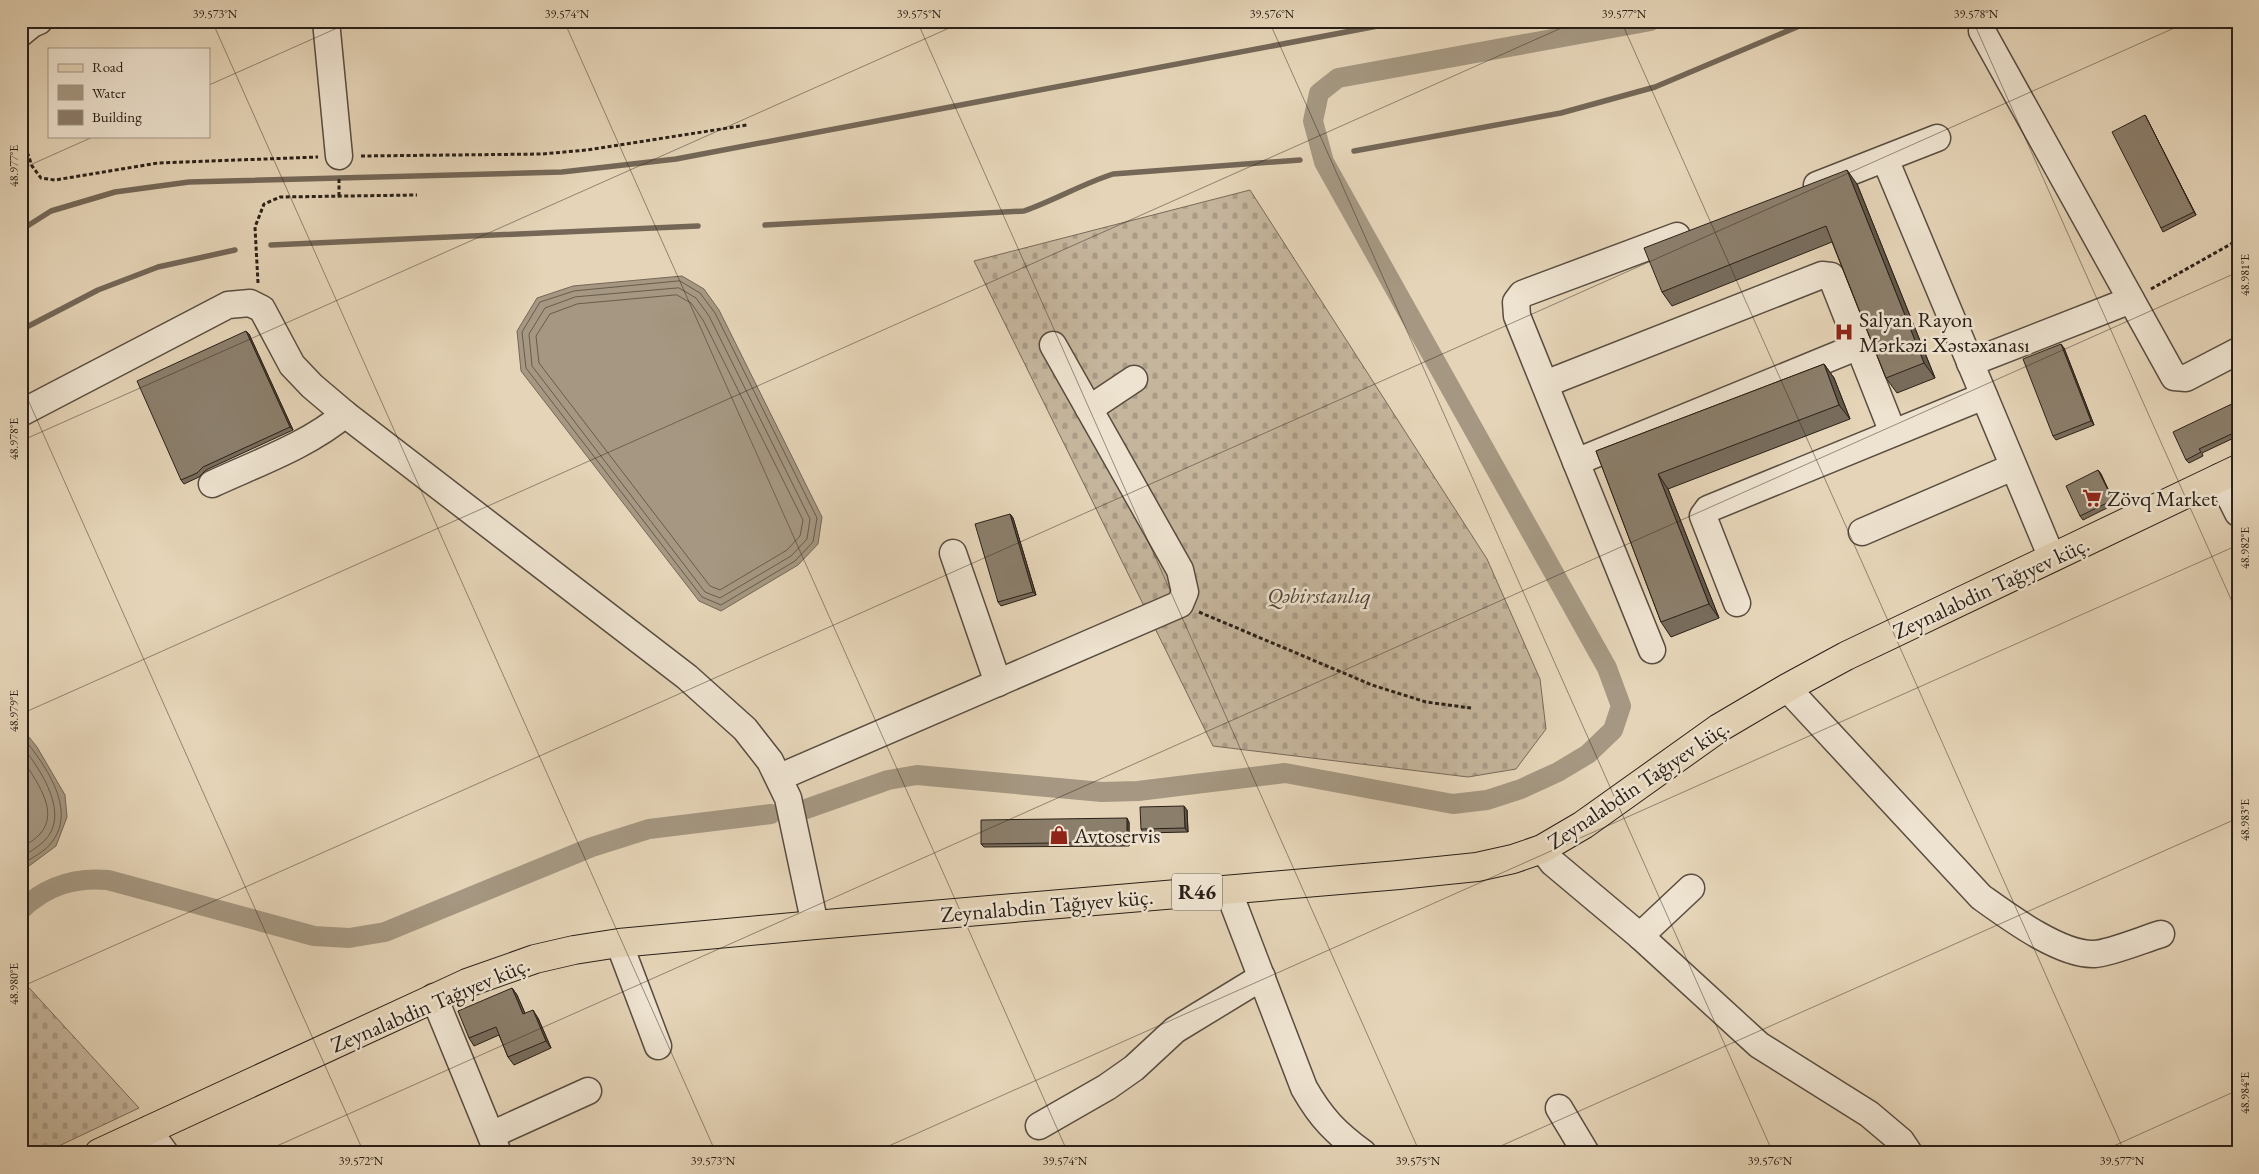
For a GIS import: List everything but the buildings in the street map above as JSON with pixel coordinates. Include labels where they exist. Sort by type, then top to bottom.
[{"type":"main road","name":"Zeynalabdin Tağıyev küç.","points":[[99,1153],[434,997],[535,959],[619,943],[816,924],[1228,890],[1477,867],[1513,859],[1542,849],[1583,825],[1719,728],[1846,656],[2229,473]]},
{"type":"street","points":[[21,33],[39,21]]},
{"type":"street","points":[[326,21],[339,156]]},
{"type":"street","points":[[1982,31],[2174,377],[2186,378],[2238,351]]},
{"type":"street","points":[[1792,194],[1938,138]]},
{"type":"street","points":[[1885,159],[2052,558]]},
{"type":"street","points":[[1652,650],[1516,316],[1516,302],[1522,294],[1699,228]]},
{"type":"street","points":[[1545,384],[1822,274],[1831,276],[1893,433]]},
{"type":"street","points":[[1970,363],[2131,300]]},
{"type":"street","points":[[21,413],[228,305],[250,303],[262,309],[292,365],[312,386],[345,414],[687,677],[744,729],[780,777],[788,798],[816,924]]},
{"type":"street","points":[[780,777],[1180,604],[1184,592],[1180,570],[1053,345]]},
{"type":"street","points":[[1576,462],[1859,346]]},
{"type":"street","points":[[1089,409],[1134,379]]},
{"type":"street","points":[[1737,603],[1703,516],[1708,509],[1984,396]]},
{"type":"street","points":[[212,484],[311,438],[330,427],[345,414]]},
{"type":"street","points":[[1862,532],[2013,467]]},
{"type":"street","points":[[2229,473],[2238,513]]},
{"type":"street","points":[[953,553],[998,683]]},
{"type":"street","points":[[1787,688],[1981,897],[2014,920],[2073,952],[2096,954],[2161,934]]},
{"type":"street","points":[[1542,849],[1553,863],[1640,936],[1759,1045],[1869,1114],[1901,1142],[1909,1153]]},
{"type":"street","points":[[1640,936],[1691,888]]},
{"type":"street","points":[[1228,890],[1304,1088],[1320,1115],[1338,1135],[1363,1153]]},
{"type":"street","points":[[619,943],[658,1046]]},
{"type":"street","points":[[1038,1126],[1107,1087],[1134,1068],[1175,1030],[1262,978]]},
{"type":"street","points":[[434,997],[495,1144],[588,1091]]},
{"type":"street","points":[[1559,1108],[1586,1153]]},
{"type":"street","points":[[148,1130],[165,1153]]},
{"type":"path","points":[[21,134],[32,166],[41,178],[55,180],[158,163],[339,156],[542,154],[587,150],[747,125]]},
{"type":"path","points":[[262,309],[256,268],[255,227],[264,204],[280,197],[416,196]]},
{"type":"path","points":[[2131,300],[2238,240]]},
{"type":"path","points":[[1180,604],[1372,685],[1426,702],[1471,708]]},
{"type":"green space","name":"Qəbirstanlıq","points":[[1250,190],[1487,559],[1540,679],[1546,729],[1516,769],[1468,777],[1213,746],[974,261]]},
{"type":"green space","points":[[21,979],[139,1108],[44,1153],[21,1153]]},
{"type":"water","points":[[682,276],[704,289],[719,310],[822,517],[818,544],[798,565],[721,611],[699,601],[521,371],[517,331],[537,298],[573,286]]},
{"type":"water","points":[[21,727],[37,747],[65,795],[67,817],[56,846],[21,872]]},
{"type":"waterway","points":[[21,230],[51,211],[115,192],[189,182],[562,172],[676,159],[1404,21]]},
{"type":"waterway","points":[[806,809],[888,780],[917,775],[1102,792],[1138,791],[1285,773],[1453,804],[1487,800],[1521,789],[1558,772],[1588,754],[1613,730],[1621,706],[1607,668],[1324,162],[1313,121],[1319,93],[1338,78],[1651,21]]},
{"type":"waterway","points":[[1354,151],[1561,113],[1655,87],[1811,21]]},
{"type":"waterway","points":[[765,225],[1024,211],[1113,174],[1300,160]]},
{"type":"waterway","points":[[271,245],[698,226]]},
{"type":"waterway","points":[[21,330],[98,290],[158,267],[235,250]]},
{"type":"waterway","points":[[21,910],[40,895],[61,885],[84,880],[108,880],[314,936],[349,938],[385,932],[592,847],[649,829],[771,814]]},
{"type":"place","name":"Salyan Rayon Mərkəzi Xəstəxanası","points":[[1844,332]]},
{"type":"place","name":"Zövq Market","points":[[2092,498]]},
{"type":"place","name":"Avtoservis","points":[[1059,835]]}]
